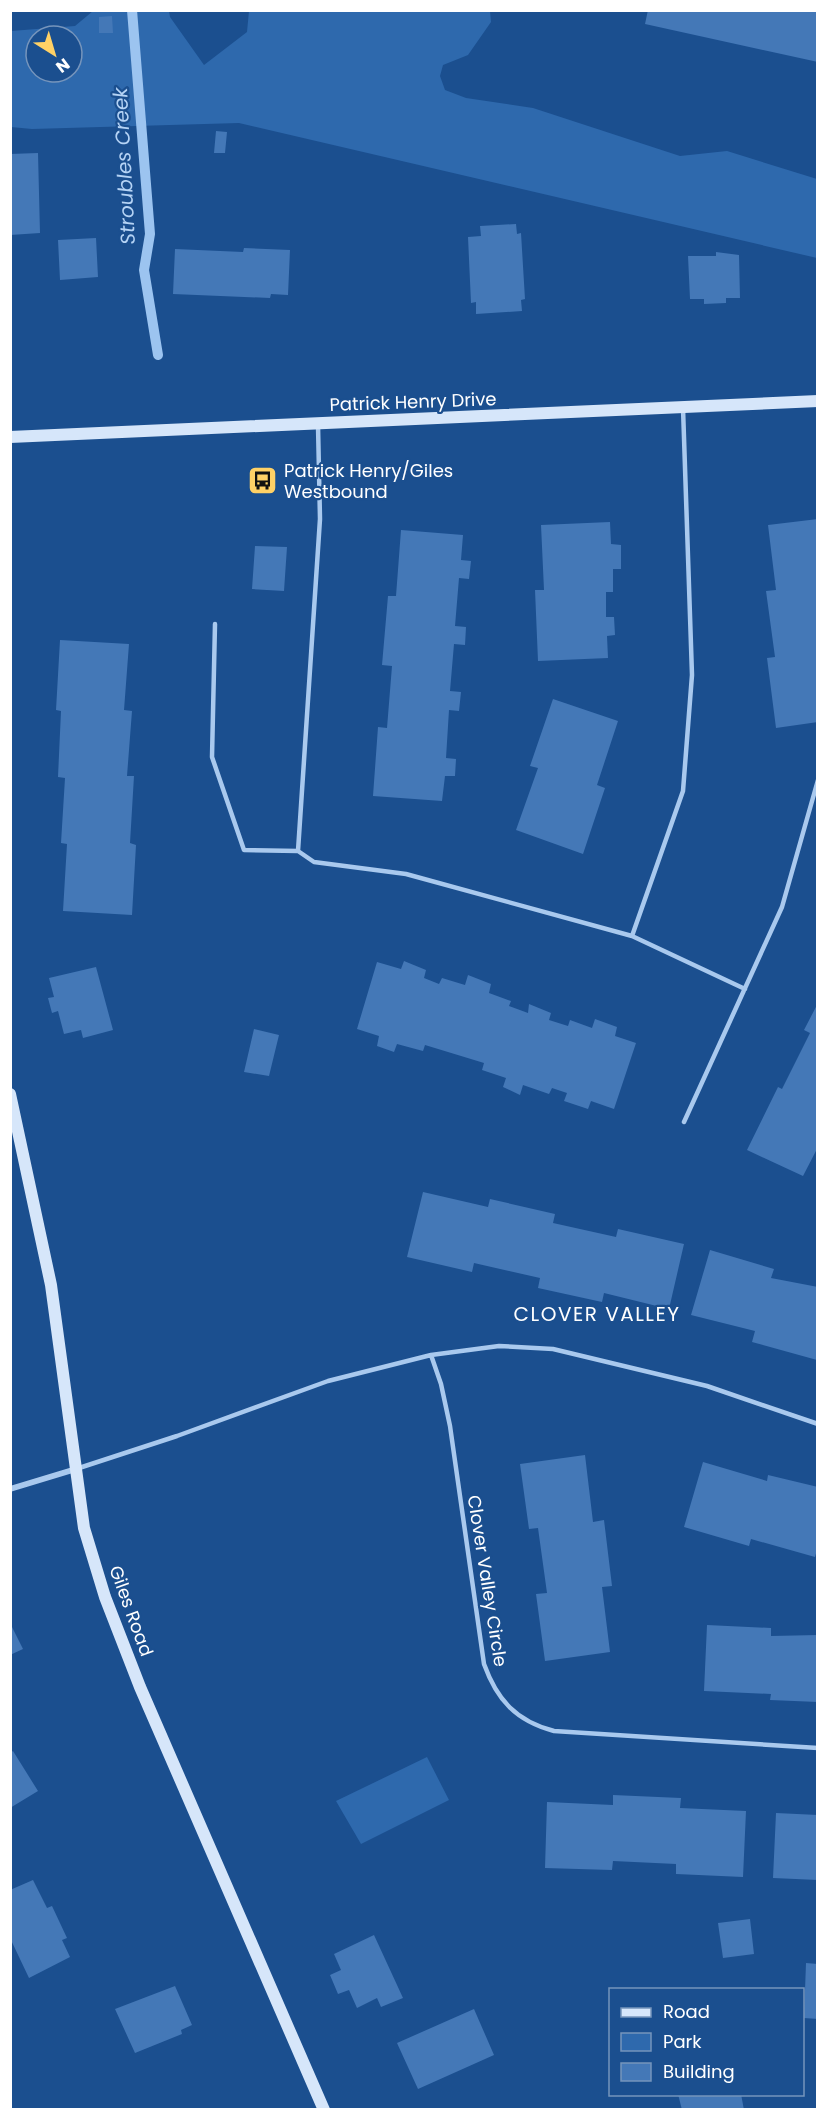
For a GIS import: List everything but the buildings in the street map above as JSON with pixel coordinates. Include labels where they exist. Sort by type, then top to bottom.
[{"type":"street","name":"Patrick Henry Drive","points":[[10,437],[818,401]]},
{"type":"street","name":"Giles Road","points":[[10,1094],[51,1285],[84,1528],[105,1597],[132,1667],[324,2109]]},
{"type":"street","points":[[10,1489],[76,1469]]},
{"type":"lane","points":[[632,936],[683,791],[692,675],[683,408]]},
{"type":"lane","points":[[298,850],[320,519],[318,424]]},
{"type":"lane","points":[[215,624],[212,757],[244,850],[298,850],[314,862],[406,874],[632,936],[745,989]]},
{"type":"lane","points":[[684,1122],[782,907],[818,780]]},
{"type":"lane","points":[[76,1469],[177,1436],[328,1381],[431,1355],[499,1346],[553,1349],[707,1386],[818,1424]]},
{"type":"lane","name":"Clover Valley Circle","points":[[431,1355],[441,1384],[450,1426],[484,1664],[494,1689],[510,1711],[529,1723],[554,1731],[818,1748]]},
{"type":"green space","points":[[93,11],[169,11],[170,17],[204,65],[247,32],[249,11],[490,11],[491,22],[468,55],[443,65],[440,76],[445,90],[466,98],[533,108],[680,156],[727,151],[817,179],[817,258],[239,123],[32,129],[11,127],[11,31],[24,30],[24,84],[84,84],[84,24],[77,24]]},
{"type":"green space","points":[[427,1757],[449,1800],[361,1844],[336,1801]]},
{"type":"waterway","name":"Stroubles Creek","points":[[132,10],[150,234],[144,270],[158,355]]},
{"type":"place","name":"Patrick Henry/Giles Westbound","points":[[263,481]]},
{"type":"district","name":"CLOVER VALLEY","points":[[597,1314]]}]
